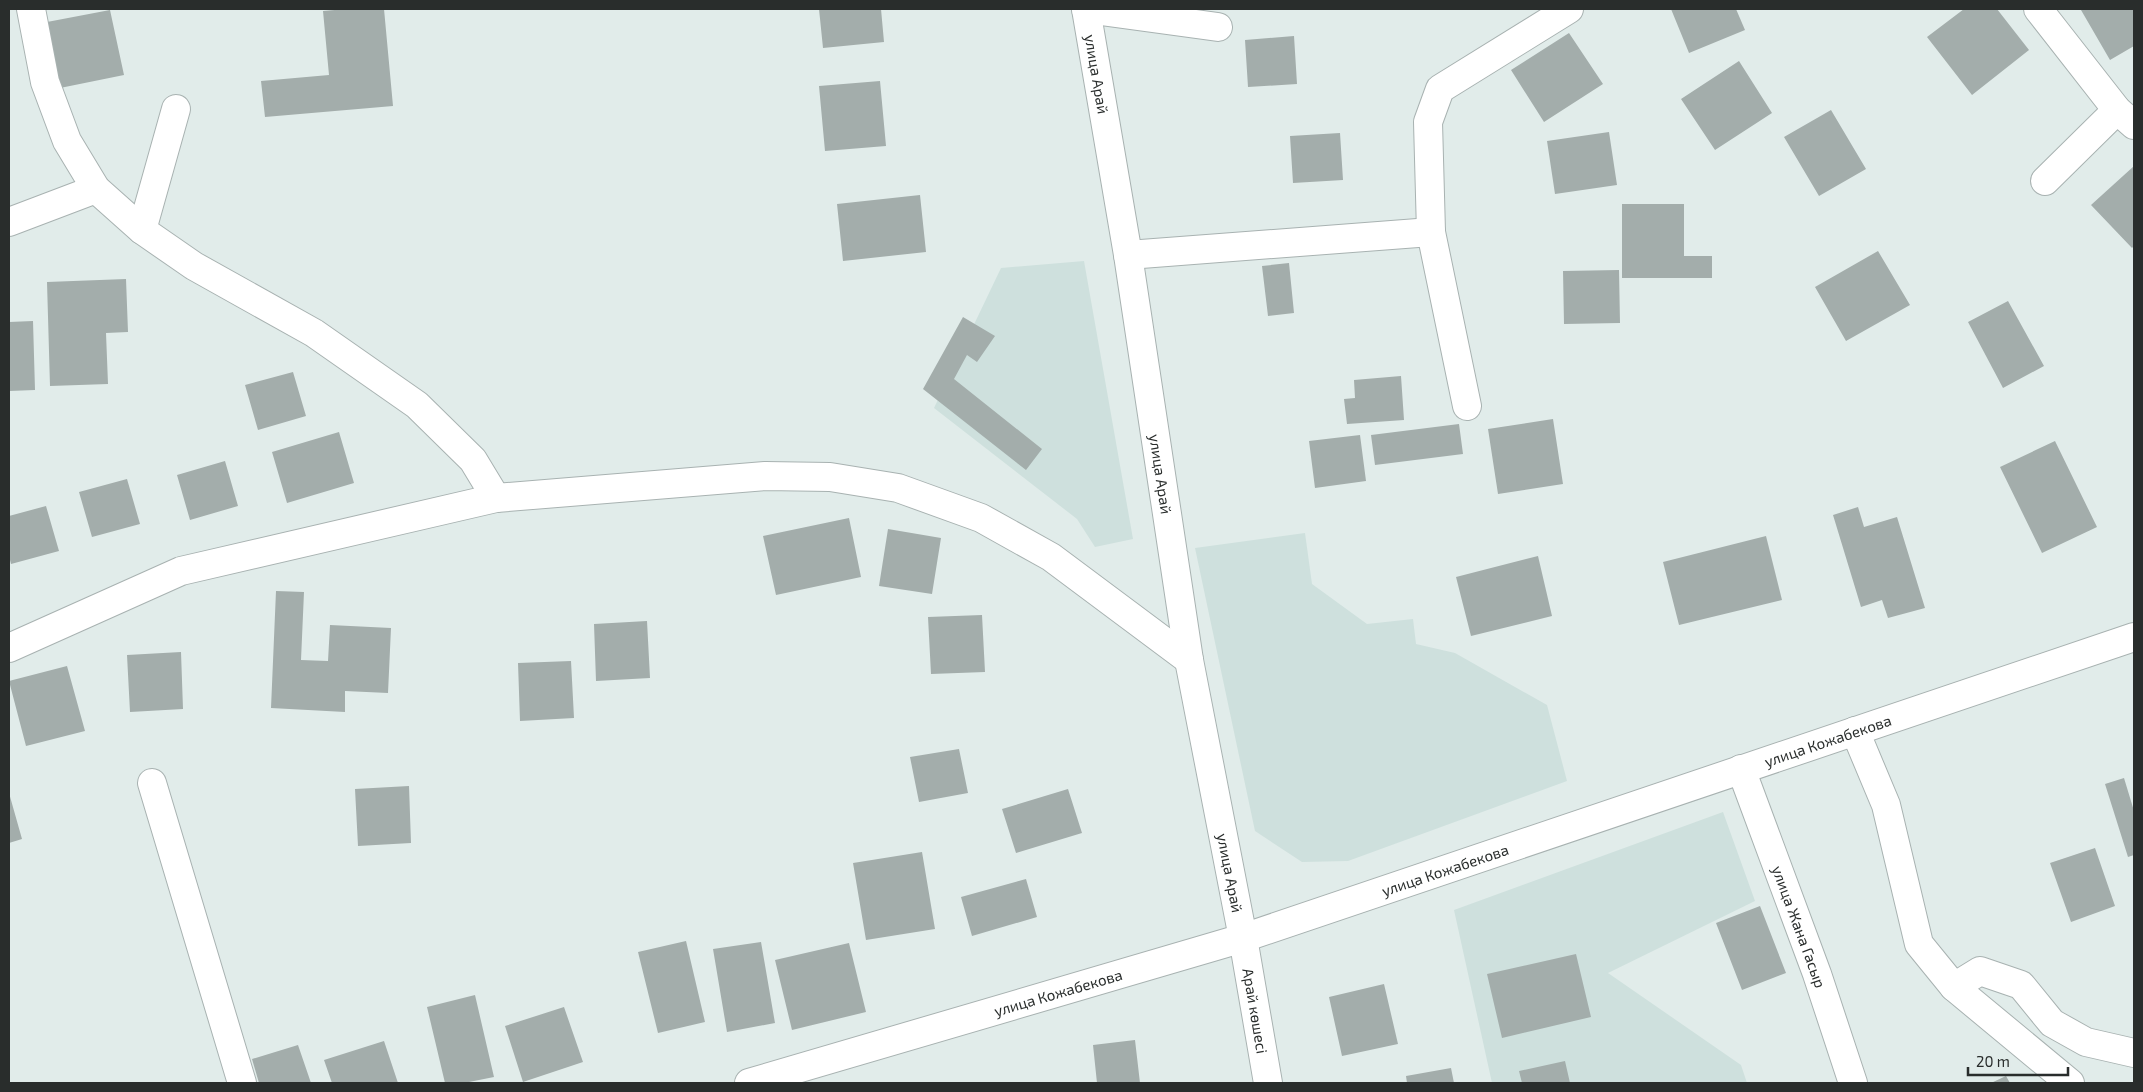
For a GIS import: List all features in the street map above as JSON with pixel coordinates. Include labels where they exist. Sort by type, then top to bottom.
[{"type":"street","points":[[31,9],[45,82],[67,141],[96,189],[142,230],[194,266],[314,334],[417,405],[473,460],[496,498]]},
{"type":"street","points":[[1086,9],[1218,27]]},
{"type":"street","name":"улица Арай","points":[[1086,9],[1128,256],[1189,660],[1243,938]]},
{"type":"street","points":[[1467,406],[1431,232],[1428,122],[1440,89],[1569,9]]},
{"type":"street","points":[[2038,9],[2126,118],[2045,180]]},
{"type":"street","points":[[142,230],[176,109]]},
{"type":"street","points":[[9,222],[96,189]]},
{"type":"street","points":[[1128,256],[1431,232]]},
{"type":"street","points":[[9,648],[181,571],[496,498],[764,476],[830,477],[898,488],[981,518],[1051,557],[1189,660]]},
{"type":"street","name":"улица Кожабекова","points":[[749,1083],[1243,938],[2134,637]]},
{"type":"street","points":[[1855,731],[1886,805],[1919,944],[1954,987],[2070,1083]]},
{"type":"street","name":"улица Жана Гасыр","points":[[1741,769],[1817,974],[1853,1083]]},
{"type":"street","points":[[152,783],[242,1083]]},
{"type":"street","name":"Арай көшесі","points":[[1243,938],[1268,1083]]},
{"type":"street","points":[[1954,987],[1980,971],[2021,985],[2052,1023],[2086,1042],[2134,1053]]},
{"type":"shaded area","points":[[1084,261],[1133,539],[1095,547],[1077,519],[934,408],[1001,268]]},
{"type":"shaded area","points":[[1305,533],[1312,584],[1367,624],[1413,619],[1416,644],[1455,653],[1547,705],[1567,781],[1348,861],[1302,862],[1255,831],[1195,548]]},
{"type":"shaded area","points":[[1723,812],[1755,901],[1608,973],[1741,1065],[1747,1083],[1492,1083],[1454,910]]},
{"type":"building","points":[[384,9],[393,106],[265,117],[261,81],[329,75],[323,11]]},
{"type":"building","points":[[819,9],[881,9],[884,42],[823,48]]},
{"type":"building","points":[[1671,9],[1736,9],[1745,30],[1689,53]]},
{"type":"building","points":[[1964,9],[1997,9],[2029,50],[1972,95],[1927,37]]},
{"type":"building","points":[[2134,9],[2134,46],[2110,60],[2081,10]]},
{"type":"building","points":[[110,10],[124,75],[60,88],[47,22]]},
{"type":"building","points":[[1569,33],[1603,84],[1544,122],[1511,70]]},
{"type":"building","points":[[1294,36],[1297,84],[1248,87],[1245,40]]},
{"type":"building","points":[[1739,61],[1772,113],[1715,150],[1681,99]]},
{"type":"building","points":[[880,81],[886,146],[825,151],[819,86]]},
{"type":"building","points":[[1831,110],[1866,169],[1819,196],[1784,137]]},
{"type":"building","points":[[1609,132],[1617,185],[1555,194],[1547,141]]},
{"type":"building","points":[[1340,133],[1343,180],[1293,183],[1290,136]]},
{"type":"building","points":[[2134,166],[2134,246],[2132,248],[2091,205]]},
{"type":"building","points":[[920,195],[926,252],[843,261],[837,204]]},
{"type":"building","points":[[1622,204],[1684,204],[1684,256],[1712,256],[1712,278],[1622,278]]},
{"type":"building","points":[[1878,251],[1910,305],[1846,341],[1815,287]]},
{"type":"building","points":[[1289,263],[1294,313],[1268,316],[1262,266]]},
{"type":"building","points":[[1619,270],[1620,323],[1564,324],[1563,271]]},
{"type":"building","points":[[126,279],[128,332],[106,333],[108,384],[50,386],[47,282]]},
{"type":"building","points":[[2008,301],[2044,366],[2003,388],[1968,322]]},
{"type":"building","points":[[963,317],[995,336],[977,362],[967,355],[954,379],[1042,449],[1026,470],[923,389]]},
{"type":"building","points":[[33,321],[35,390],[9,391],[9,322]]},
{"type":"building","points":[[293,372],[306,416],[258,430],[245,385]]},
{"type":"building","points":[[1401,376],[1404,420],[1347,424],[1344,399],[1355,398],[1354,380]]},
{"type":"building","points":[[1553,419],[1563,484],[1498,494],[1488,429]]},
{"type":"building","points":[[1459,424],[1463,454],[1375,465],[1371,435]]},
{"type":"building","points":[[339,432],[354,483],[287,503],[272,452]]},
{"type":"building","points":[[1360,435],[1366,481],[1315,488],[1309,441]]},
{"type":"building","points":[[2055,441],[2097,527],[2042,553],[2000,467]]},
{"type":"building","points":[[225,461],[238,506],[190,520],[177,475]]},
{"type":"building","points":[[127,479],[140,524],[92,537],[79,492]]},
{"type":"building","points":[[46,506],[59,551],[11,564],[9,556],[9,516]]},
{"type":"building","points":[[1858,507],[1864,527],[1897,517],[1925,608],[1888,618],[1882,600],[1861,607],[1833,515]]},
{"type":"building","points":[[849,518],[861,577],[776,595],[763,536]]},
{"type":"building","points":[[888,529],[941,538],[932,594],[879,586]]},
{"type":"building","points":[[1766,536],[1782,600],[1679,625],[1663,562]]},
{"type":"building","points":[[1538,556],[1552,616],[1471,636],[1456,577]]},
{"type":"building","points":[[276,591],[304,592],[301,660],[328,661],[330,625],[391,628],[388,693],[345,691],[345,712],[271,708]]},
{"type":"building","points":[[982,615],[985,672],[931,674],[928,617]]},
{"type":"building","points":[[647,621],[650,678],[596,681],[594,624]]},
{"type":"building","points":[[181,652],[183,709],[130,712],[127,655]]},
{"type":"building","points":[[571,661],[574,718],[520,721],[518,663]]},
{"type":"building","points":[[67,666],[85,731],[26,746],[9,681]]},
{"type":"building","points":[[959,749],[968,793],[919,802],[910,757]]},
{"type":"building","points":[[2124,778],[2134,811],[2134,855],[2128,857],[2105,784]]},
{"type":"building","points":[[409,786],[411,843],[358,846],[355,789]]},
{"type":"building","points":[[1068,789],[1082,833],[1016,853],[1002,809]]},
{"type":"building","points":[[9,793],[22,839],[9,843]]},
{"type":"building","points":[[2095,848],[2115,906],[2071,922],[2050,863]]},
{"type":"building","points":[[922,852],[935,929],[866,940],[853,863]]},
{"type":"building","points":[[1026,879],[1037,917],[972,936],[961,897]]},
{"type":"building","points":[[1760,906],[1786,973],[1742,990],[1716,923]]},
{"type":"building","points":[[686,941],[705,1022],[658,1033],[638,952]]},
{"type":"building","points":[[761,942],[775,1023],[727,1032],[713,949]]},
{"type":"building","points":[[849,943],[866,1012],[792,1030],[775,960]]},
{"type":"building","points":[[1576,954],[1591,1017],[1502,1038],[1487,974]]},
{"type":"building","points":[[1384,984],[1398,1044],[1342,1056],[1329,997]]},
{"type":"building","points":[[475,995],[494,1077],[464,1083],[445,1083],[427,1007]]},
{"type":"building","points":[[564,1007],[583,1062],[523,1082],[505,1026]]},
{"type":"building","points":[[1135,1040],[1140,1083],[1097,1083],[1093,1045]]},
{"type":"building","points":[[384,1041],[398,1083],[332,1083],[324,1060]]},
{"type":"building","points":[[298,1045],[311,1083],[259,1083],[252,1059]]},
{"type":"building","points":[[1565,1061],[1570,1083],[1522,1083],[1519,1071]]},
{"type":"building","points":[[1451,1068],[1454,1083],[1407,1083],[1406,1076]]},
{"type":"building","points":[[2006,1076],[2010,1083],[1991,1083]]}]
